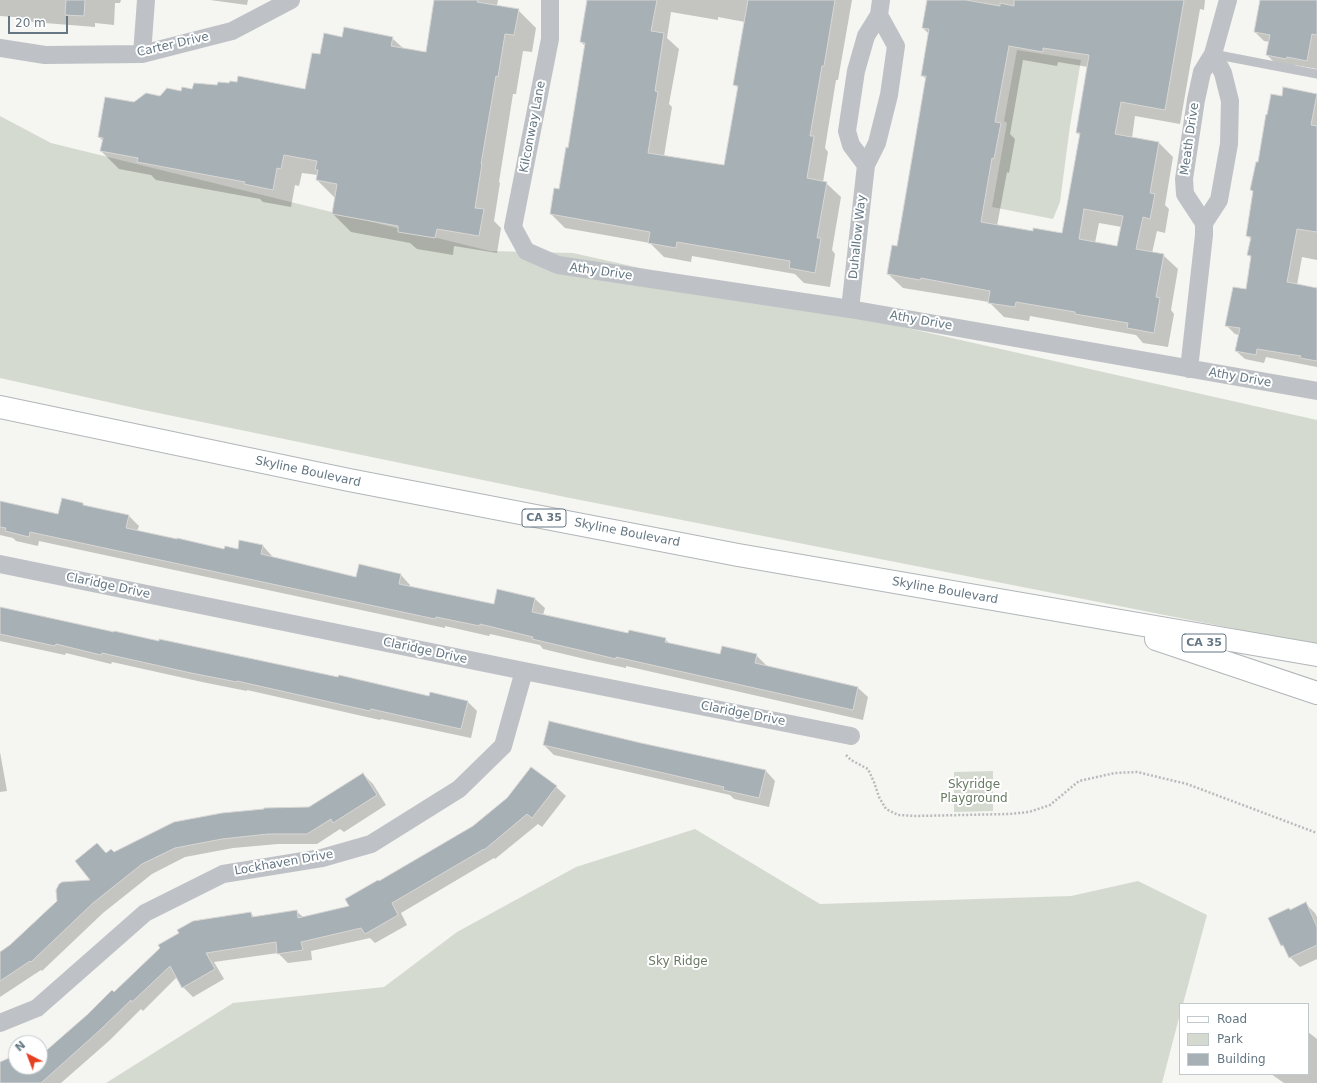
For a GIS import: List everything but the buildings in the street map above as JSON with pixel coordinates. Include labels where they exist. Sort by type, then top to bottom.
[{"type":"main road","name":"Skyline Boulevard","points":[[0,407],[349,480],[738,555],[1317,655]]},
{"type":"main road","name":"Skyline Boulevard","points":[[1090,617],[1317,668]]},
{"type":"main road","points":[[1090,617],[1317,693]]},
{"type":"street","points":[[142,54],[146,0]]},
{"type":"street","name":"Carter Drive","points":[[0,48],[45,55],[142,54],[232,31],[291,0]]},
{"type":"street","name":"Kilconway Lane","points":[[526,251],[513,227],[550,39],[550,0]]},
{"type":"street","name":"Meath Drive","points":[[1204,223],[1185,194],[1184,179],[1196,100],[1202,72],[1213,54],[1228,0]]},
{"type":"street","name":"Duhallow Way","points":[[866,166],[851,145],[847,131],[856,71],[866,36],[880,8]]},
{"type":"street","name":"Duhallow Way","points":[[850,309],[866,166],[878,143],[889,95],[896,46],[880,8]]},
{"type":"street","points":[[1189,369],[1204,235],[1204,223],[1219,200],[1230,144],[1230,101],[1223,72],[1213,54]]},
{"type":"street","name":"Athy Drive","points":[[526,251],[558,265],[850,309],[1317,391]]},
{"type":"street","name":"Claridge Drive","points":[[0,564],[524,671],[844,734]]},
{"type":"street","name":"Lockhaven Drive","points":[[0,1023],[37,1008],[145,913],[223,874],[322,858],[371,844],[459,789],[503,746],[524,671]]},
{"type":"lane","points":[[1213,54],[1317,74]]},
{"type":"path","points":[[844,734],[840,748],[851,760],[868,770],[879,797],[886,809],[898,815],[1009,814],[1029,812],[1050,805],[1079,781],[1115,774],[1137,772],[1187,784],[1317,833]]},
{"type":"green space","points":[[1017,50],[1081,60],[1070,126],[1060,202],[1053,219],[992,207],[1007,123],[1004,121]]},
{"type":"green space","points":[[0,116],[51,143],[490,251],[573,253],[1317,420],[1317,645],[565,497],[139,409],[0,378]]},
{"type":"green space","name":"Skyridge Playground","points":[[993,771],[993,811],[954,812],[954,772]]},
{"type":"green space","name":"Sky Ridge","points":[[695,829],[820,904],[1071,896],[1138,881],[1207,915],[1183,1003],[1179,1003],[1179,1018],[1162,1083],[106,1083],[233,1003],[384,987],[457,932],[576,867]]}]
